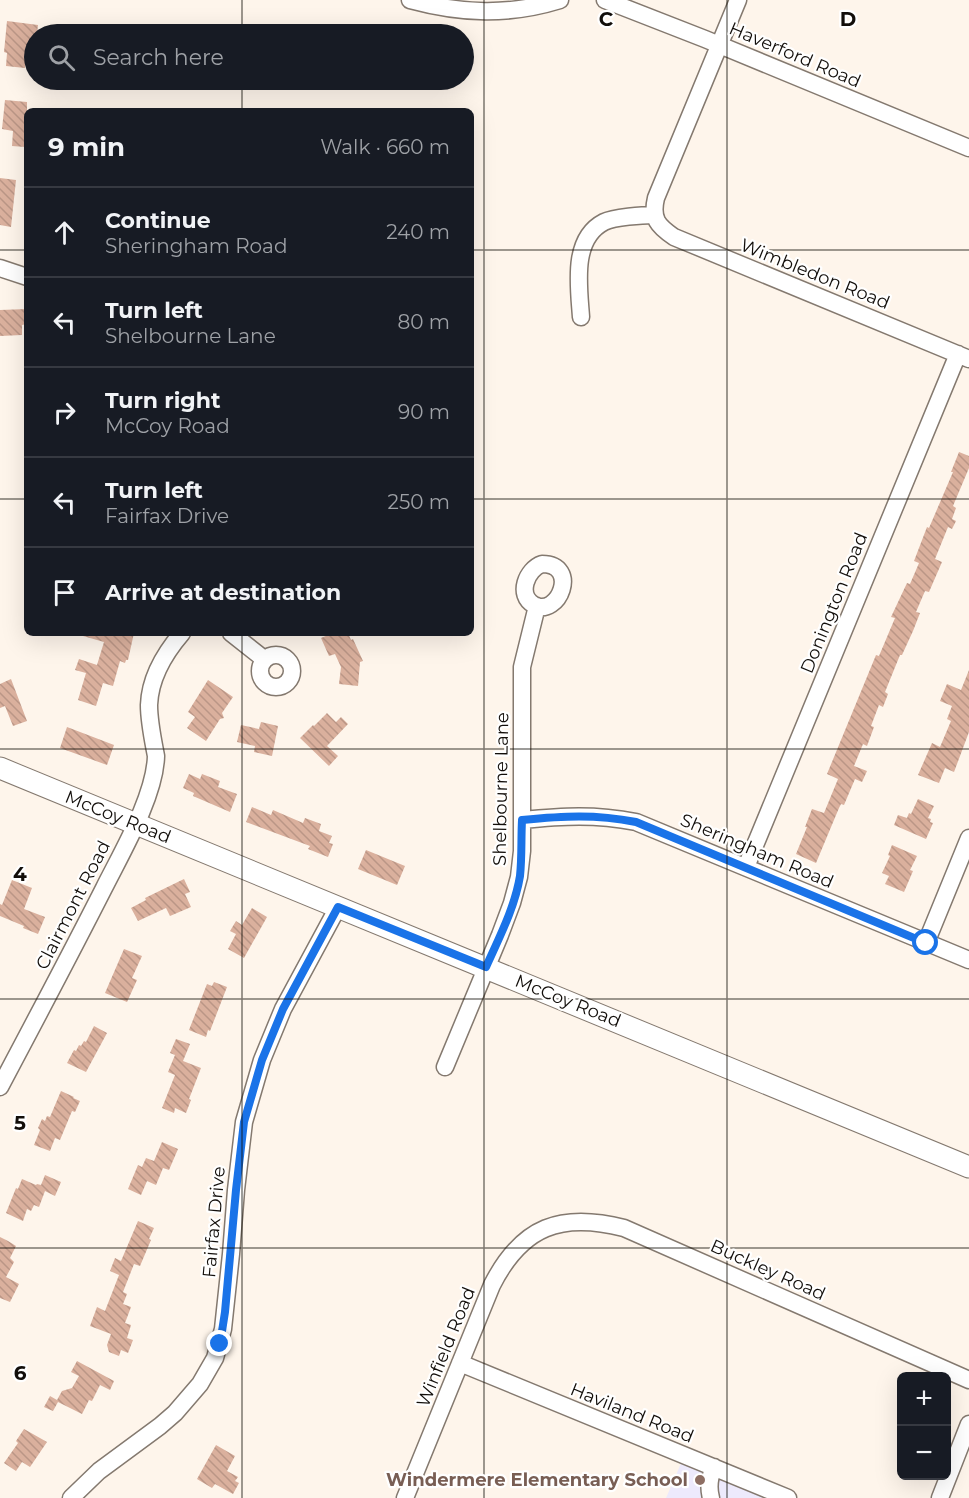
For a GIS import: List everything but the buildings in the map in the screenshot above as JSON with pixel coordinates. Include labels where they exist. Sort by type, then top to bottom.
[{"type":"main road","name":"McCoy Road","points":[[0,768],[969,1167]]},
{"type":"street","points":[[410,0],[434,7],[494,12],[522,9],[560,0]]},
{"type":"street","name":"Haverford Road","points":[[605,0],[969,148]]},
{"type":"street","points":[[581,316],[578,272],[583,247],[591,232],[604,222],[638,215],[654,215],[656,198],[738,0]]},
{"type":"street","name":"Wimbledon Road","points":[[654,215],[658,225],[674,237],[963,356]]},
{"type":"street","points":[[0,268],[24,276]]},
{"type":"street","name":"Donington Road","points":[[746,867],[963,356]]},
{"type":"street","name":"Shelbourne Lane","points":[[445,1067],[500,935],[519,877],[522,850],[522,667],[537,606]]},
{"type":"street","name":"Clairmont Road","points":[[0,1088],[83,929],[145,801],[156,764],[149,707],[152,686],[160,663],[179,636]]},
{"type":"street","points":[[235,636],[264,659]]},
{"type":"street","name":"Sheringham Road","points":[[522,820],[580,815],[613,818],[645,826],[969,960]]},
{"type":"street","points":[[926,943],[969,838]]},
{"type":"street","name":"Fairfax Drive","points":[[71,1498],[99,1471],[175,1413],[200,1383],[215,1358],[224,1329],[244,1122],[262,1060],[283,1009],[338,907]]},
{"type":"street","name":"Buckley Road","points":[[546,1229],[566,1222],[585,1221],[624,1228],[969,1380]]},
{"type":"street","name":"Winfield Road","points":[[405,1498],[492,1285],[513,1251],[529,1238],[546,1229]]},
{"type":"street","name":"Haviland Road","points":[[460,1363],[788,1498]]},
{"type":"street","points":[[940,1498],[969,1424]]},
{"type":"street","points":[[711,1498],[710,1478],[714,1467]]},
{"type":"shaded area","name":"Windermere Elementary School","points":[[682,1461],[771,1498],[666,1498]]},
{"type":"place","name":"Windermere Elementary School","points":[[700,1480]]},
{"type":"route","points":[[220,1344],[224,1329],[244,1122],[262,1060],[283,1009],[338,907],[486,967],[516,890],[522,850],[522,820],[580,815],[636,822],[926,943]]}]
